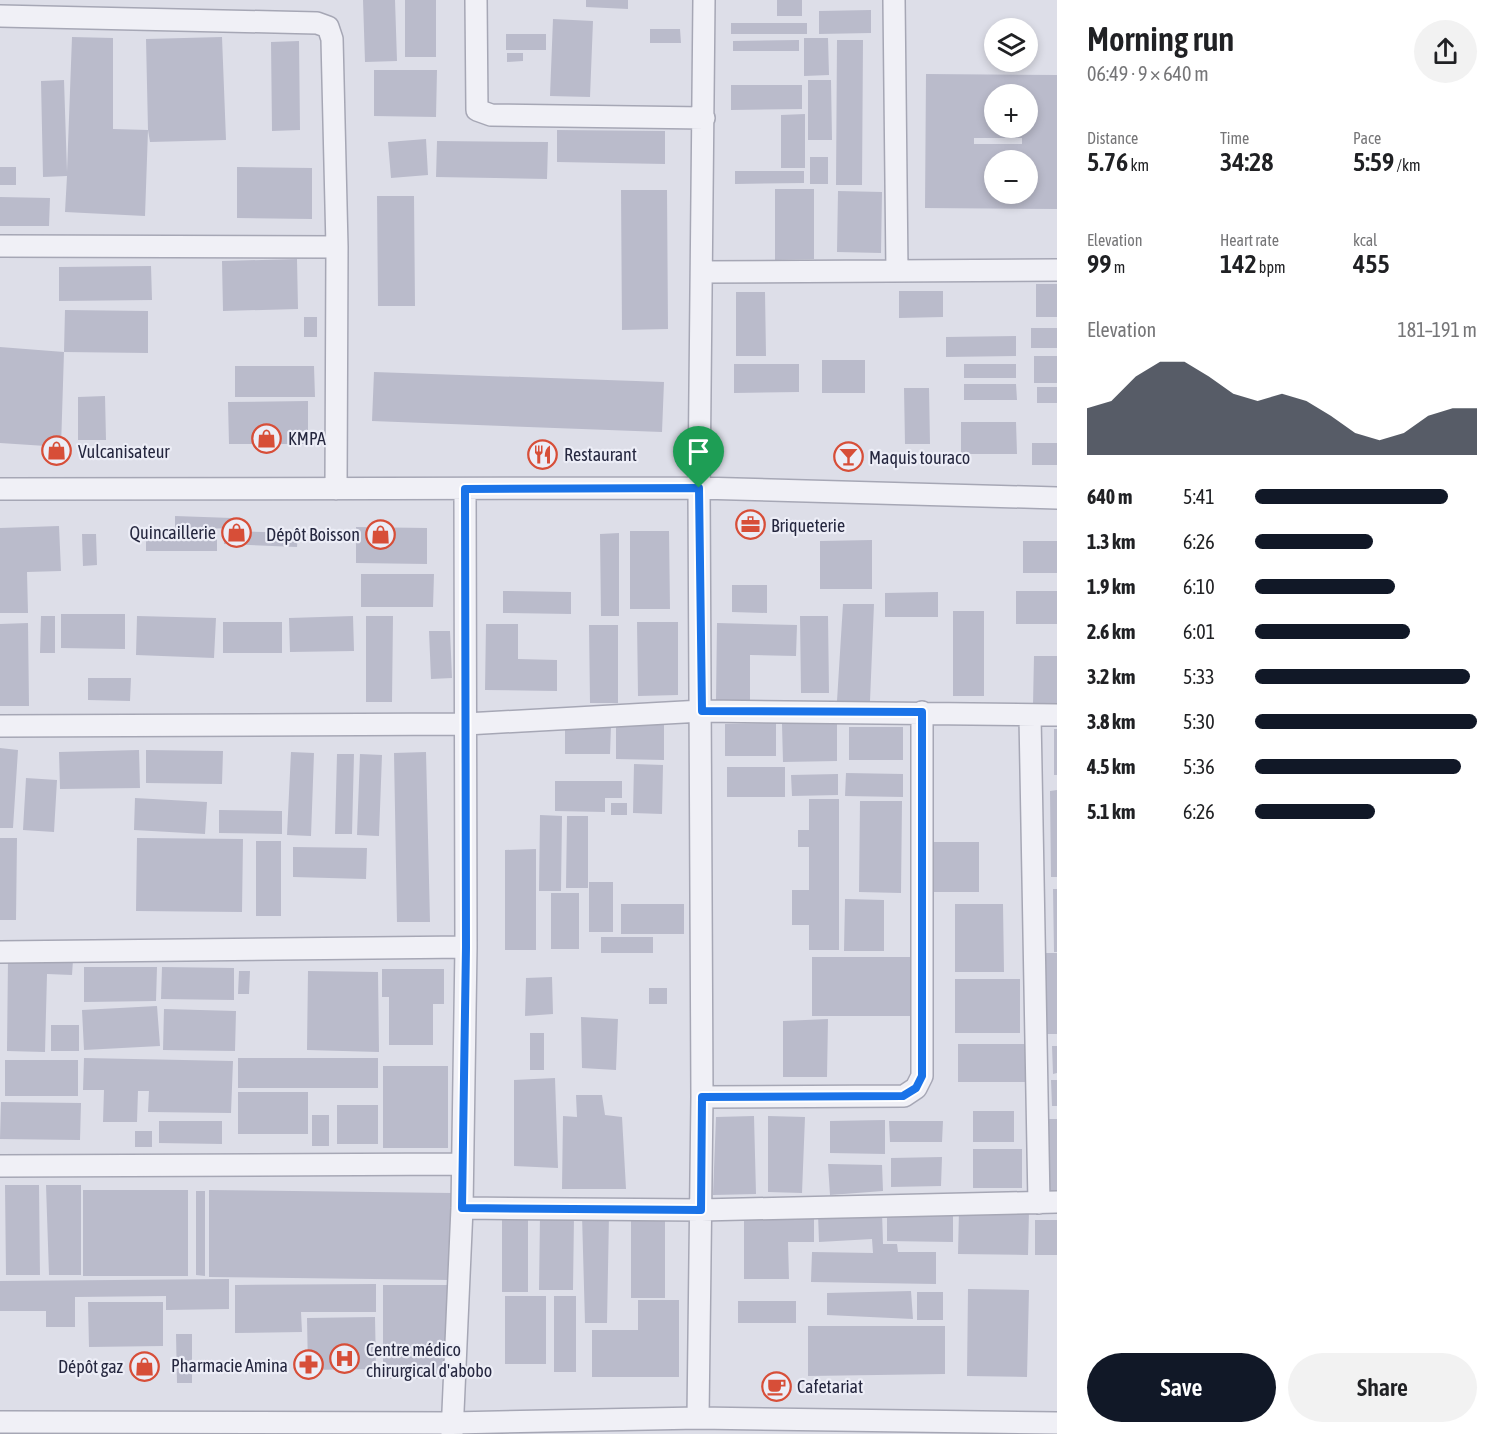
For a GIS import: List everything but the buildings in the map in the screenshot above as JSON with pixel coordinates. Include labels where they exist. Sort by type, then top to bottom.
[{"type":"street","points":[[476,0],[477,110],[490,115],[705,118]]},
{"type":"street","points":[[698,1418],[702,1097],[702,711],[699,488],[705,118],[704,0]]},
{"type":"street","points":[[894,0],[897,271]]},
{"type":"street","points":[[0,16],[233,10],[317,23],[328,27],[332,39],[337,247],[336,489]]},
{"type":"street","points":[[0,246],[337,247]]},
{"type":"street","points":[[702,272],[1057,270]]},
{"type":"street","points":[[0,489],[699,488],[1057,498]]},
{"type":"street","points":[[452,1428],[462,1208],[466,947],[465,489]]},
{"type":"street","points":[[0,726],[466,724],[702,711],[922,712],[1057,716]]},
{"type":"street","points":[[702,1097],[903,1096],[916,1088],[922,1076],[922,712]]},
{"type":"street","points":[[462,1208],[701,1210],[1048,1202],[1030,716]]},
{"type":"street","points":[[0,952],[466,947]]},
{"type":"street","points":[[0,1166],[461,1164]]},
{"type":"street","points":[[0,1422],[452,1428],[698,1418],[1057,1423]]},
{"type":"place","name":"KMPA","points":[[267,438]]},
{"type":"place","name":"Vulcanisateur","points":[[57,451]]},
{"type":"place","name":"Restaurant","points":[[543,454]]},
{"type":"place","name":"Maquis touraco","points":[[848,457]]},
{"type":"place","name":"Briqueterie","points":[[750,525]]},
{"type":"place","name":"Quincaillerie","points":[[237,532]]},
{"type":"place","name":"Dépôt Boisson","points":[[381,534]]},
{"type":"place","name":"Centre médico chirurgical d'abobo","points":[[345,1359]]},
{"type":"place","name":"Pharmacie Amina","points":[[309,1365]]},
{"type":"place","name":"Dépôt gaz","points":[[144,1366]]},
{"type":"place","name":"Cafetariat","points":[[776,1386]]},
{"type":"route","points":[[699,488],[702,711],[922,712],[922,1076],[916,1088],[903,1096],[702,1097],[701,1210],[462,1208],[466,947],[465,489],[699,488]]}]
